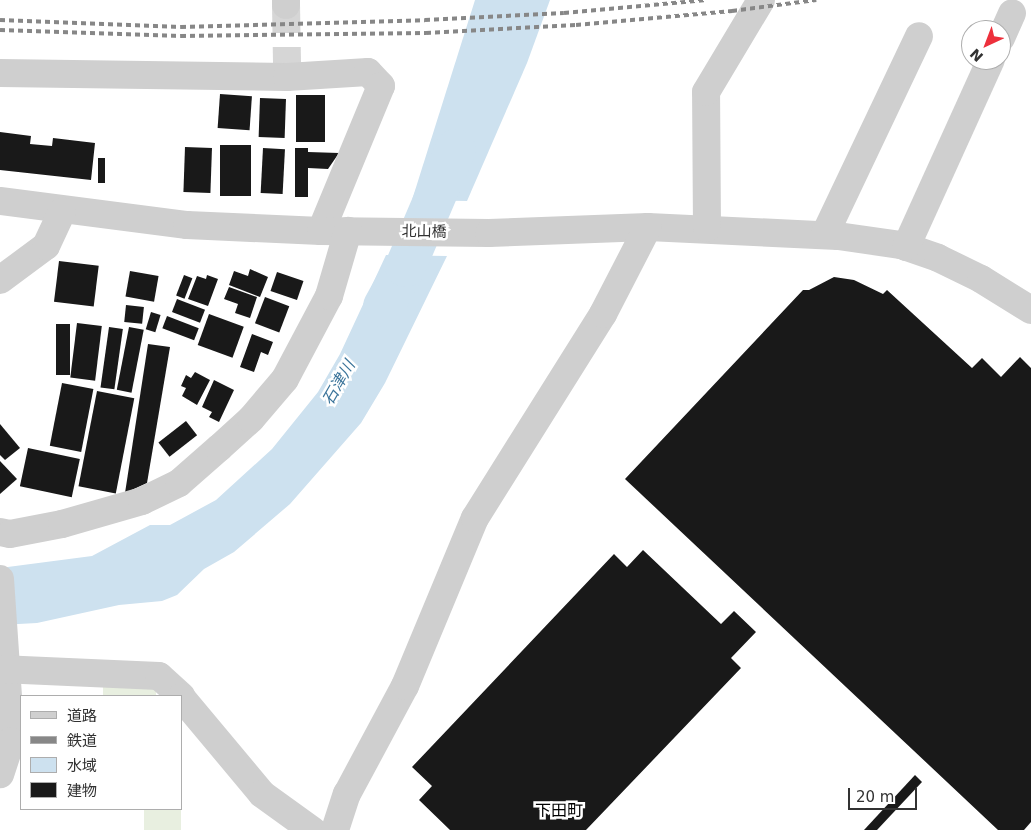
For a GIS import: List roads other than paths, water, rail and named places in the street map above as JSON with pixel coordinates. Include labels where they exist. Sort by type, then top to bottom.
[{"type":"street","points":[[707,228],[706,92],[760,0]]},
{"type":"street","points":[[1009,20],[1012,13]]},
{"type":"street","points":[[825,234],[919,36]]},
{"type":"street","points":[[0,73],[287,70],[368,72],[381,86],[320,231]]},
{"type":"street","points":[[906,247],[986,70]]},
{"type":"street","name":"北山橋","points":[[0,202],[62,212],[188,225],[320,231],[489,233],[648,227],[825,234],[906,247],[981,279],[1031,310]]},
{"type":"street","points":[[0,280],[46,246],[62,212]]},
{"type":"street","points":[[335,830],[346,794],[405,686],[475,518],[603,314],[648,227]]},
{"type":"street","points":[[0,532],[10,534],[62,524],[142,501],[179,483],[251,419],[285,379],[329,296],[354,231]]},
{"type":"street","points":[[0,579],[3,665],[11,741],[0,774]]},
{"type":"street","points":[[3,665],[159,676],[180,695]]},
{"type":"street","points":[[182,697],[262,794],[312,830]]},
{"type":"water","points":[[475,0],[550,0],[527,63],[467,201],[412,200]]},
{"type":"water","points":[[386,255],[447,256],[385,383],[361,423],[290,504],[234,552],[204,569],[177,595],[162,601],[119,605],[37,623],[0,625],[0,568],[92,556],[150,525],[170,525],[216,500],[272,449],[318,392],[340,354]]},
{"type":"waterway","name":"石津川","points":[[383,306],[405,266],[455,149]]},
{"type":"tunnel","points":[[286,5],[287,64]]},
{"type":"railway","points":[[0,20],[181,27],[425,20],[564,13],[706,0]]},
{"type":"railway","points":[[0,30],[181,36],[426,33],[576,25],[732,11],[816,0]]},
{"type":"district","name":"下田町","points":[[559,811]]}]
